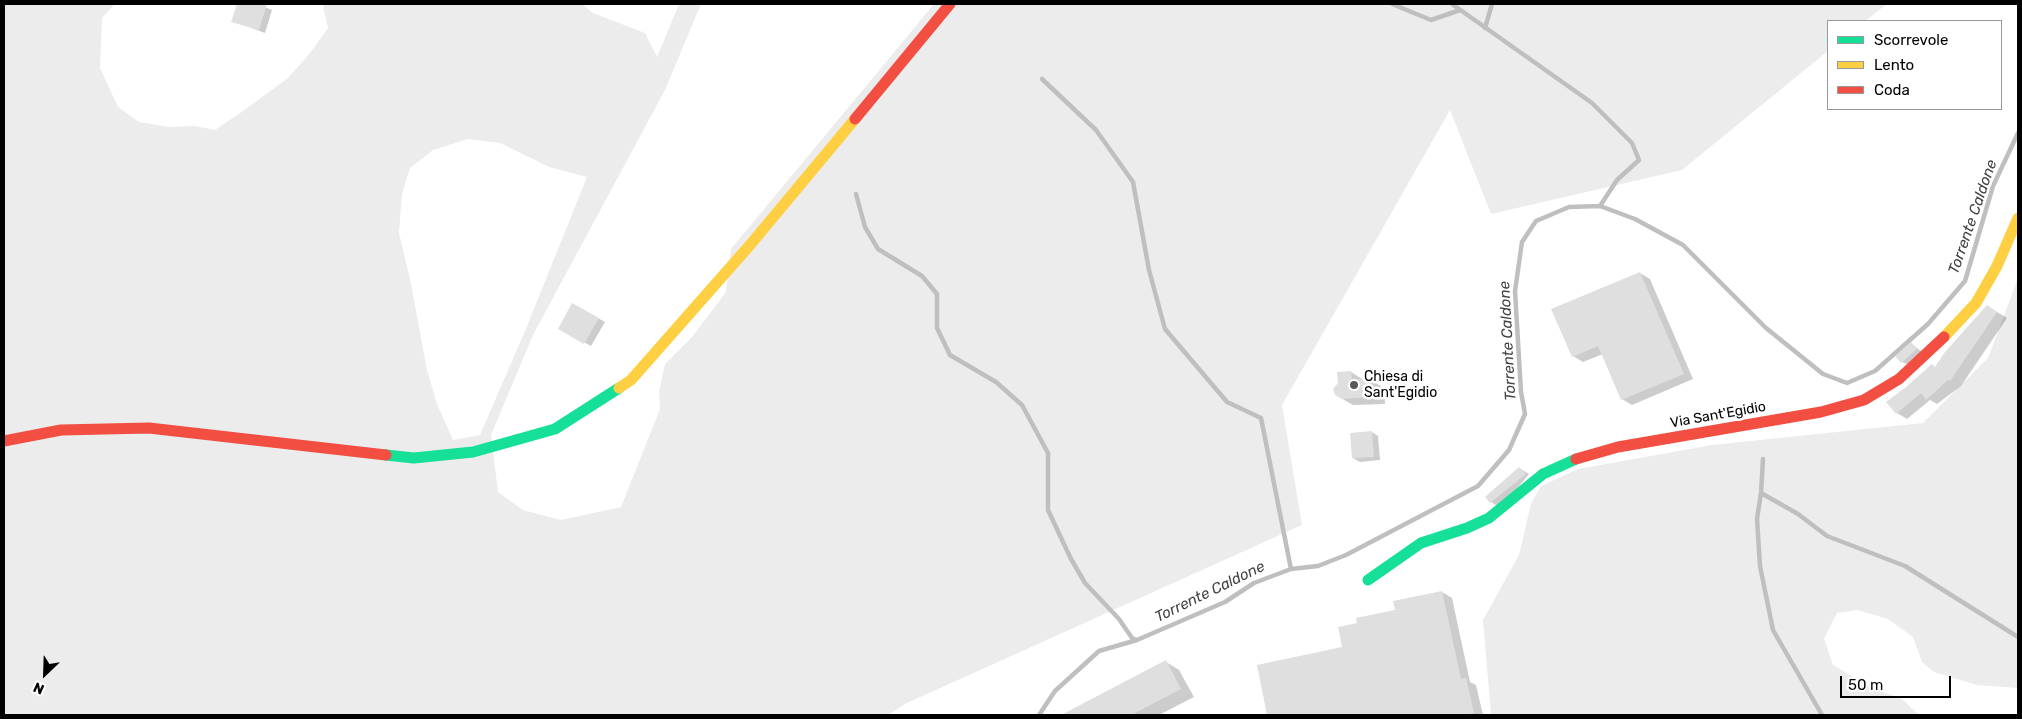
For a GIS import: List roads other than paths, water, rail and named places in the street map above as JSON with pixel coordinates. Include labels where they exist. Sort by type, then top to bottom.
[{"type":"main road","points":[[4,441],[61,430],[149,428],[414,458],[473,452],[555,429],[631,380],[750,245],[950,4]]},
{"type":"main road","name":"Via Sant'Egidio","points":[[1368,580],[1420,543],[1467,528],[1489,518],[1543,474],[1572,460],[1618,447],[1759,424],[1821,412],[1864,400],[1899,379],[1934,348],[1976,303],[1997,266],[2018,218]]},
{"type":"waterway","points":[[1392,4],[1431,20],[1460,10]]},
{"type":"waterway","points":[[1452,4],[1592,103],[1632,143],[1639,160],[1617,180],[1600,206]]},
{"type":"waterway","points":[[1485,28],[1492,4]]},
{"type":"waterway","points":[[1042,79],[1096,130],[1133,182],[1149,270],[1165,329],[1227,402],[1261,418],[1291,569]]},
{"type":"waterway","name":"Torrente Caldone","points":[[1039,715],[1055,691],[1099,651],[1137,640],[1225,602],[1254,583],[1291,569],[1318,566],[1346,555],[1478,486],[1509,450],[1525,414],[1521,392],[1515,291],[1522,242],[1536,221],[1569,207],[1600,206],[1635,219],[1683,245],[1766,328],[1823,374],[1847,383],[1875,371],[1928,324],[1965,281],[1993,186],[2018,133]]},
{"type":"waterway","points":[[856,194],[865,227],[878,249],[922,276],[937,294],[937,328],[950,355],[996,382],[1022,405],[1048,453],[1048,510],[1071,559],[1085,583],[1119,619],[1132,638],[1136,640]]},
{"type":"waterway","points":[[1763,459],[1757,519],[1760,566],[1773,630],[1822,715]]},
{"type":"waterway","points":[[1761,493],[1798,514],[1827,536],[1905,566],[2018,637]]},
{"type":"place","name":"Chiesa di Sant'Egidio","points":[[1354,385]]}]
